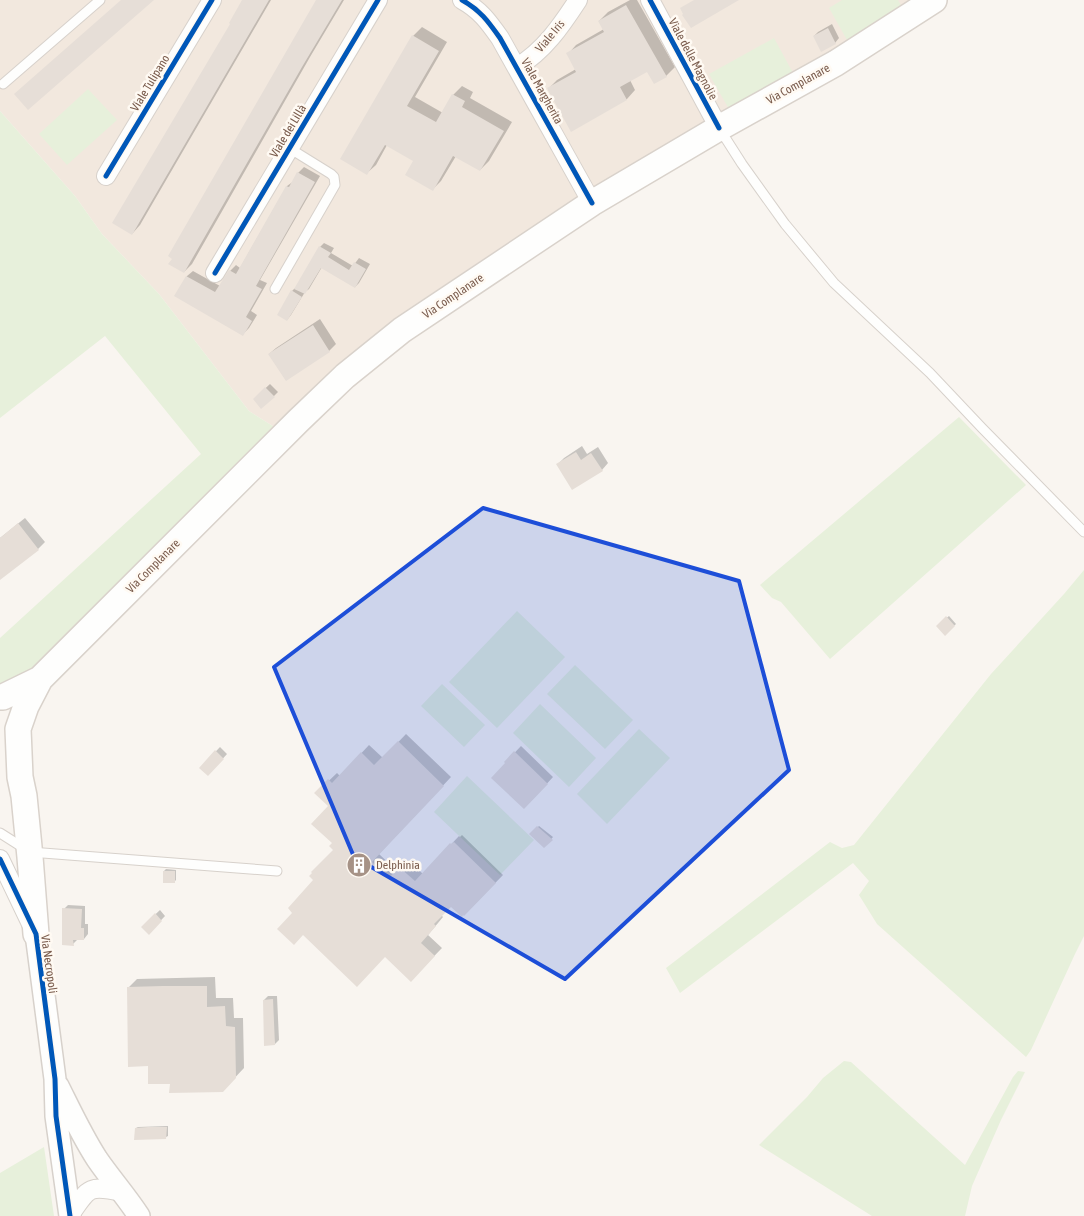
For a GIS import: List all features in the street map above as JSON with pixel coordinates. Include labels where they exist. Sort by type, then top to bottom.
[{"type":"main road","name":"Via Complanare","points":[[11,699],[40,679],[345,376],[402,330],[592,203],[719,128],[836,63],[934,0]]},
{"type":"main road","points":[[0,744],[11,699]]},
{"type":"main road","points":[[11,699],[18,730],[20,777],[30,852],[36,934]]},
{"type":"street","name":"Viale Tulipano","points":[[106,176],[212,0]]},
{"type":"street","name":"Viale dei Lillà","points":[[215,273],[378,0]]},
{"type":"street","name":"Viale Margherita","points":[[462,0],[477,10],[490,23],[500,38],[592,203]]},
{"type":"street","name":"Viale Iris","points":[[517,67],[530,60],[543,47],[578,0]]},
{"type":"street","name":"Viale delle Magnolie","points":[[651,1],[719,128]]},
{"type":"street","name":"Via Necropoli","points":[[0,859],[36,934],[54,1079]]},
{"type":"street","points":[[54,1079],[74,1120],[96,1158],[139,1216]]},
{"type":"street","points":[[54,1079],[56,1116],[70,1215]]},
{"type":"street","points":[[70,1215],[80,1198],[90,1190],[104,1188],[122,1192]]},
{"type":"lane","points":[[4,84],[100,0]]},
{"type":"lane","points":[[719,128],[785,224],[834,283],[930,373],[1084,532]]},
{"type":"lane","name":"Viale dei Lillà","points":[[275,289],[335,185],[334,177],[331,174],[290,148]]},
{"type":"lane","points":[[0,834],[30,852],[277,871]]},
{"type":"highlighted area","points":[[483,508],[739,581],[789,770],[565,979],[354,857],[274,667]]},
{"type":"shaded area","points":[[0,0],[919,0],[276,428],[249,411],[159,294],[102,234],[75,196],[0,111]]},
{"type":"green space","points":[[842,0],[898,0],[903,9],[847,40],[829,8]]},
{"type":"green space","points":[[774,38],[793,73],[729,109],[709,74]]},
{"type":"green space","points":[[88,89],[117,120],[67,165],[39,134]]},
{"type":"green space","points":[[0,111],[75,196],[102,234],[159,294],[249,411],[276,428],[25,679],[0,689],[0,638],[201,454],[105,336],[0,418]]},
{"type":"green space","points":[[959,417],[1026,485],[830,659],[781,602],[772,598],[760,585]]},
{"type":"green space","points":[[1084,570],[1084,936],[1026,1057],[877,924],[859,895],[869,881],[853,863],[680,993],[666,968],[830,842],[842,848],[854,845],[991,674]]},
{"type":"green space","points":[[517,611],[565,657],[497,728],[449,682]]},
{"type":"green space","points":[[575,665],[633,720],[605,749],[547,694]]},
{"type":"green space","points":[[442,684],[485,725],[464,747],[421,706]]},
{"type":"green space","points":[[540,704],[596,758],[569,787],[513,733]]},
{"type":"green space","points":[[639,729],[670,758],[607,824],[577,794]]},
{"type":"green space","points":[[467,776],[534,840],[500,875],[434,812]]},
{"type":"green space","points":[[844,1061],[851,1062],[965,1165],[1013,1077],[1018,1071],[1025,1072],[1001,1120],[972,1186],[965,1216],[872,1216],[759,1145],[807,1097],[823,1078]]},
{"type":"green space","points":[[44,1147],[54,1216],[0,1216],[0,1173]]},
{"type":"building","points":[[121,0],[154,0],[28,110],[14,94]]},
{"type":"building","points":[[242,0],[269,0],[132,235],[112,223],[230,24]]},
{"type":"building","points":[[316,0],[342,0],[184,273],[168,264],[172,259],[168,256]]},
{"type":"building","points":[[694,0],[739,0],[691,28],[682,15],[680,8]]},
{"type":"building","points":[[626,5],[667,77],[654,84],[647,72],[620,87],[627,100],[571,132],[547,88],[576,72],[566,53],[604,32],[598,21]]},
{"type":"building","points":[[828,28],[836,44],[821,52],[813,36]]},
{"type":"building","points":[[412,35],[439,51],[407,106],[436,122],[452,94],[465,101],[462,107],[504,131],[480,171],[453,156],[433,191],[405,175],[413,161],[385,145],[367,175],[340,159]]},
{"type":"building","points":[[297,172],[315,182],[256,286],[262,289],[246,317],[252,321],[243,336],[174,296],[186,276],[215,292],[229,270],[236,274],[286,186],[289,187]]},
{"type":"building","points":[[319,246],[331,253],[328,257],[349,270],[354,262],[366,269],[355,288],[321,268],[305,294],[294,289]]},
{"type":"building","points":[[291,290],[302,297],[287,321],[277,315]]},
{"type":"building","points":[[313,325],[330,352],[286,381],[268,354]]},
{"type":"building","points":[[265,387],[275,397],[261,409],[253,399]]},
{"type":"building","points":[[576,452],[581,460],[591,453],[603,471],[572,490],[556,464]]},
{"type":"building","points":[[18,523],[39,550],[0,580],[0,538]]},
{"type":"building","points":[[946,616],[955,626],[945,636],[936,626]]},
{"type":"building","name":"Delphinia","points":[[398,741],[444,786],[372,862],[389,878],[399,867],[415,881],[450,843],[454,842],[496,883],[464,916],[462,917],[451,907],[434,924],[436,926],[421,943],[435,956],[411,982],[385,957],[357,987],[303,935],[294,945],[277,929],[292,913],[288,908],[313,880],[309,876],[311,872],[333,850],[329,846],[332,843],[311,824],[328,806],[314,793],[328,779],[332,783],[361,752],[374,765]]},
{"type":"building","points":[[215,750],[224,759],[208,776],[199,768]]},
{"type":"building","points":[[514,751],[548,784],[524,809],[491,778]]},
{"type":"building","points":[[537,826],[553,840],[544,848],[529,834]]},
{"type":"building","points":[[163,871],[175,871],[175,883],[163,883]]},
{"type":"building","points":[[62,908],[82,909],[81,928],[84,928],[84,940],[73,940],[74,946],[62,945]]},
{"type":"building","points":[[155,913],[162,921],[149,935],[141,927]]},
{"type":"building","points":[[207,986],[207,1007],[225,1006],[226,1026],[235,1027],[236,1078],[223,1092],[169,1093],[170,1084],[148,1084],[148,1066],[128,1067],[127,987]]},
{"type":"building","points":[[273,999],[275,1045],[264,1046],[263,1000]]},
{"type":"building","points":[[167,1127],[166,1139],[134,1140],[135,1128]]},
{"type":"cycle path","points":[[106,176],[212,0]]},
{"type":"cycle path","points":[[215,273],[378,0]]},
{"type":"cycle path","points":[[462,0],[483,16],[500,38],[592,203]]},
{"type":"cycle path","points":[[650,0],[719,128]]},
{"type":"cycle path","points":[[0,859],[36,934],[55,1079],[56,1116],[70,1216]]},
{"type":"place","name":"Delphinia","points":[[359,865]]}]
